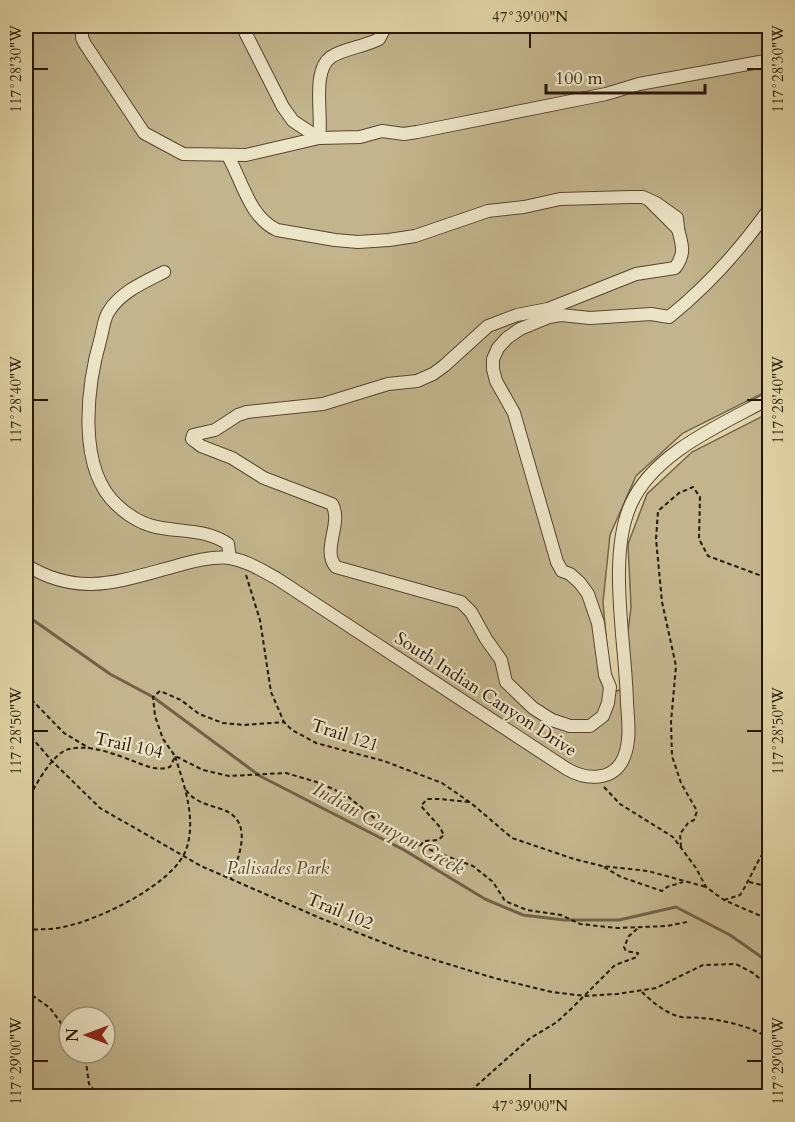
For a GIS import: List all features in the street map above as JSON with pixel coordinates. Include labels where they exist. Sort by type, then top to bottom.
[{"type":"street","points":[[82,26],[82,38],[85,44],[144,133],[183,154],[246,155],[319,138],[360,137],[382,131],[411,133],[606,94],[639,84],[770,60]]},
{"type":"street","points":[[242,26],[293,121],[319,138]]},
{"type":"street","points":[[319,138],[320,76],[325,62],[332,56],[379,39],[386,26]]},
{"type":"street","points":[[228,156],[250,201],[260,218],[268,226],[277,230],[335,240],[358,242],[415,236],[488,211],[560,200],[643,197],[677,218],[683,248],[681,260],[675,268],[636,274],[548,309],[517,315],[488,326],[444,366],[417,381],[388,384],[323,404],[247,412],[197,438],[201,446],[232,458],[264,478],[332,504],[335,517],[330,555],[336,567],[461,602],[471,612],[501,660],[506,682],[533,708],[552,720],[570,726],[590,726],[603,716],[608,703],[610,687],[605,675],[598,623],[588,594],[570,574],[562,571],[557,562],[514,413],[496,381],[493,369],[498,348],[520,329],[549,317],[561,315],[590,318],[651,314],[669,317],[696,296],[720,272],[770,208]]},
{"type":"street","points":[[26,565],[56,580],[86,585],[112,582],[205,559],[236,560],[228,544],[218,537],[201,532],[160,528],[142,522],[118,506],[102,487],[93,464],[89,437],[90,402],[95,358],[108,312],[127,292],[164,272]]},
{"type":"street","points":[[596,778],[616,769],[625,756],[627,745],[627,695],[620,556],[621,535],[631,504],[655,470],[675,453],[695,439],[770,398]]},
{"type":"street","name":"South Indian Canyon Drive","points":[[236,560],[276,578],[567,769],[596,778]]},
{"type":"path","points":[[681,847],[680,834],[688,823],[694,820],[697,811],[681,783],[672,756],[671,722],[676,666],[662,602],[656,539],[658,511],[679,493],[693,487],[700,497],[699,539],[708,556],[770,579]]},
{"type":"path","points":[[26,930],[62,928],[97,916],[133,899],[165,878],[184,856],[190,826],[189,806],[175,756],[163,738],[155,716],[153,697],[160,691],[181,700],[199,714],[223,723],[244,725],[284,722],[271,692],[260,620],[236,560]]},
{"type":"path","points":[[26,694],[64,733],[91,749]]},
{"type":"path","name":"Trail 121","points":[[284,722],[292,730],[316,743],[384,761],[442,783],[471,803],[512,838],[574,860],[602,866],[648,871],[706,887]]},
{"type":"path","name":"Trail 102","points":[[26,731],[52,761],[100,808],[231,880],[402,950],[494,978],[552,992],[585,996],[656,988],[703,965],[736,964],[753,973],[770,987]]},
{"type":"path","name":"Trail 104","points":[[52,761],[68,749],[91,749],[160,770],[170,767],[175,756]]},
{"type":"path","points":[[175,756],[203,770],[229,776],[286,773],[320,783],[346,795],[390,831],[420,846],[473,866],[493,882],[505,901],[527,910],[561,915],[580,924],[617,928],[667,926],[687,922]]},
{"type":"path","points":[[26,803],[52,761]]},
{"type":"path","points":[[596,778],[620,804],[673,837],[706,887],[724,900],[770,920]]},
{"type":"path","points":[[184,788],[202,803],[231,812],[239,822],[242,836],[240,854],[231,880]]},
{"type":"path","points":[[420,846],[424,841],[438,840],[444,835],[421,806],[427,799],[471,803]]},
{"type":"path","points":[[724,900],[740,895],[749,882],[761,854],[770,844]]},
{"type":"path","points":[[602,866],[621,877],[662,891],[683,882]]},
{"type":"path","points":[[749,882],[770,887]]},
{"type":"path","points":[[465,1096],[529,1039],[557,1022],[615,965],[637,957],[638,953],[626,951],[624,947],[629,936],[639,926]]},
{"type":"path","points":[[26,991],[50,1008],[57,1018]]},
{"type":"path","points":[[641,991],[664,1009],[681,1017],[702,1018],[732,1024],[765,1035],[770,1041]]},
{"type":"path","points":[[765,1035],[764,1023],[770,1007]]},
{"type":"path","points":[[86,1065],[89,1084],[99,1096]]},
{"type":"green space","name":"Palisades Park","points":[[26,26],[769,26],[769,390],[683,433],[636,476],[610,535],[603,602],[611,694],[621,689],[631,607],[628,544],[647,494],[692,452],[769,413],[769,1096],[26,1096]]},
{"type":"waterway","name":"Indian Canyon Creek","points":[[26,615],[110,674],[153,697],[260,776],[404,850],[485,899],[523,915],[564,920],[619,920],[676,907],[730,935],[770,963]]}]
